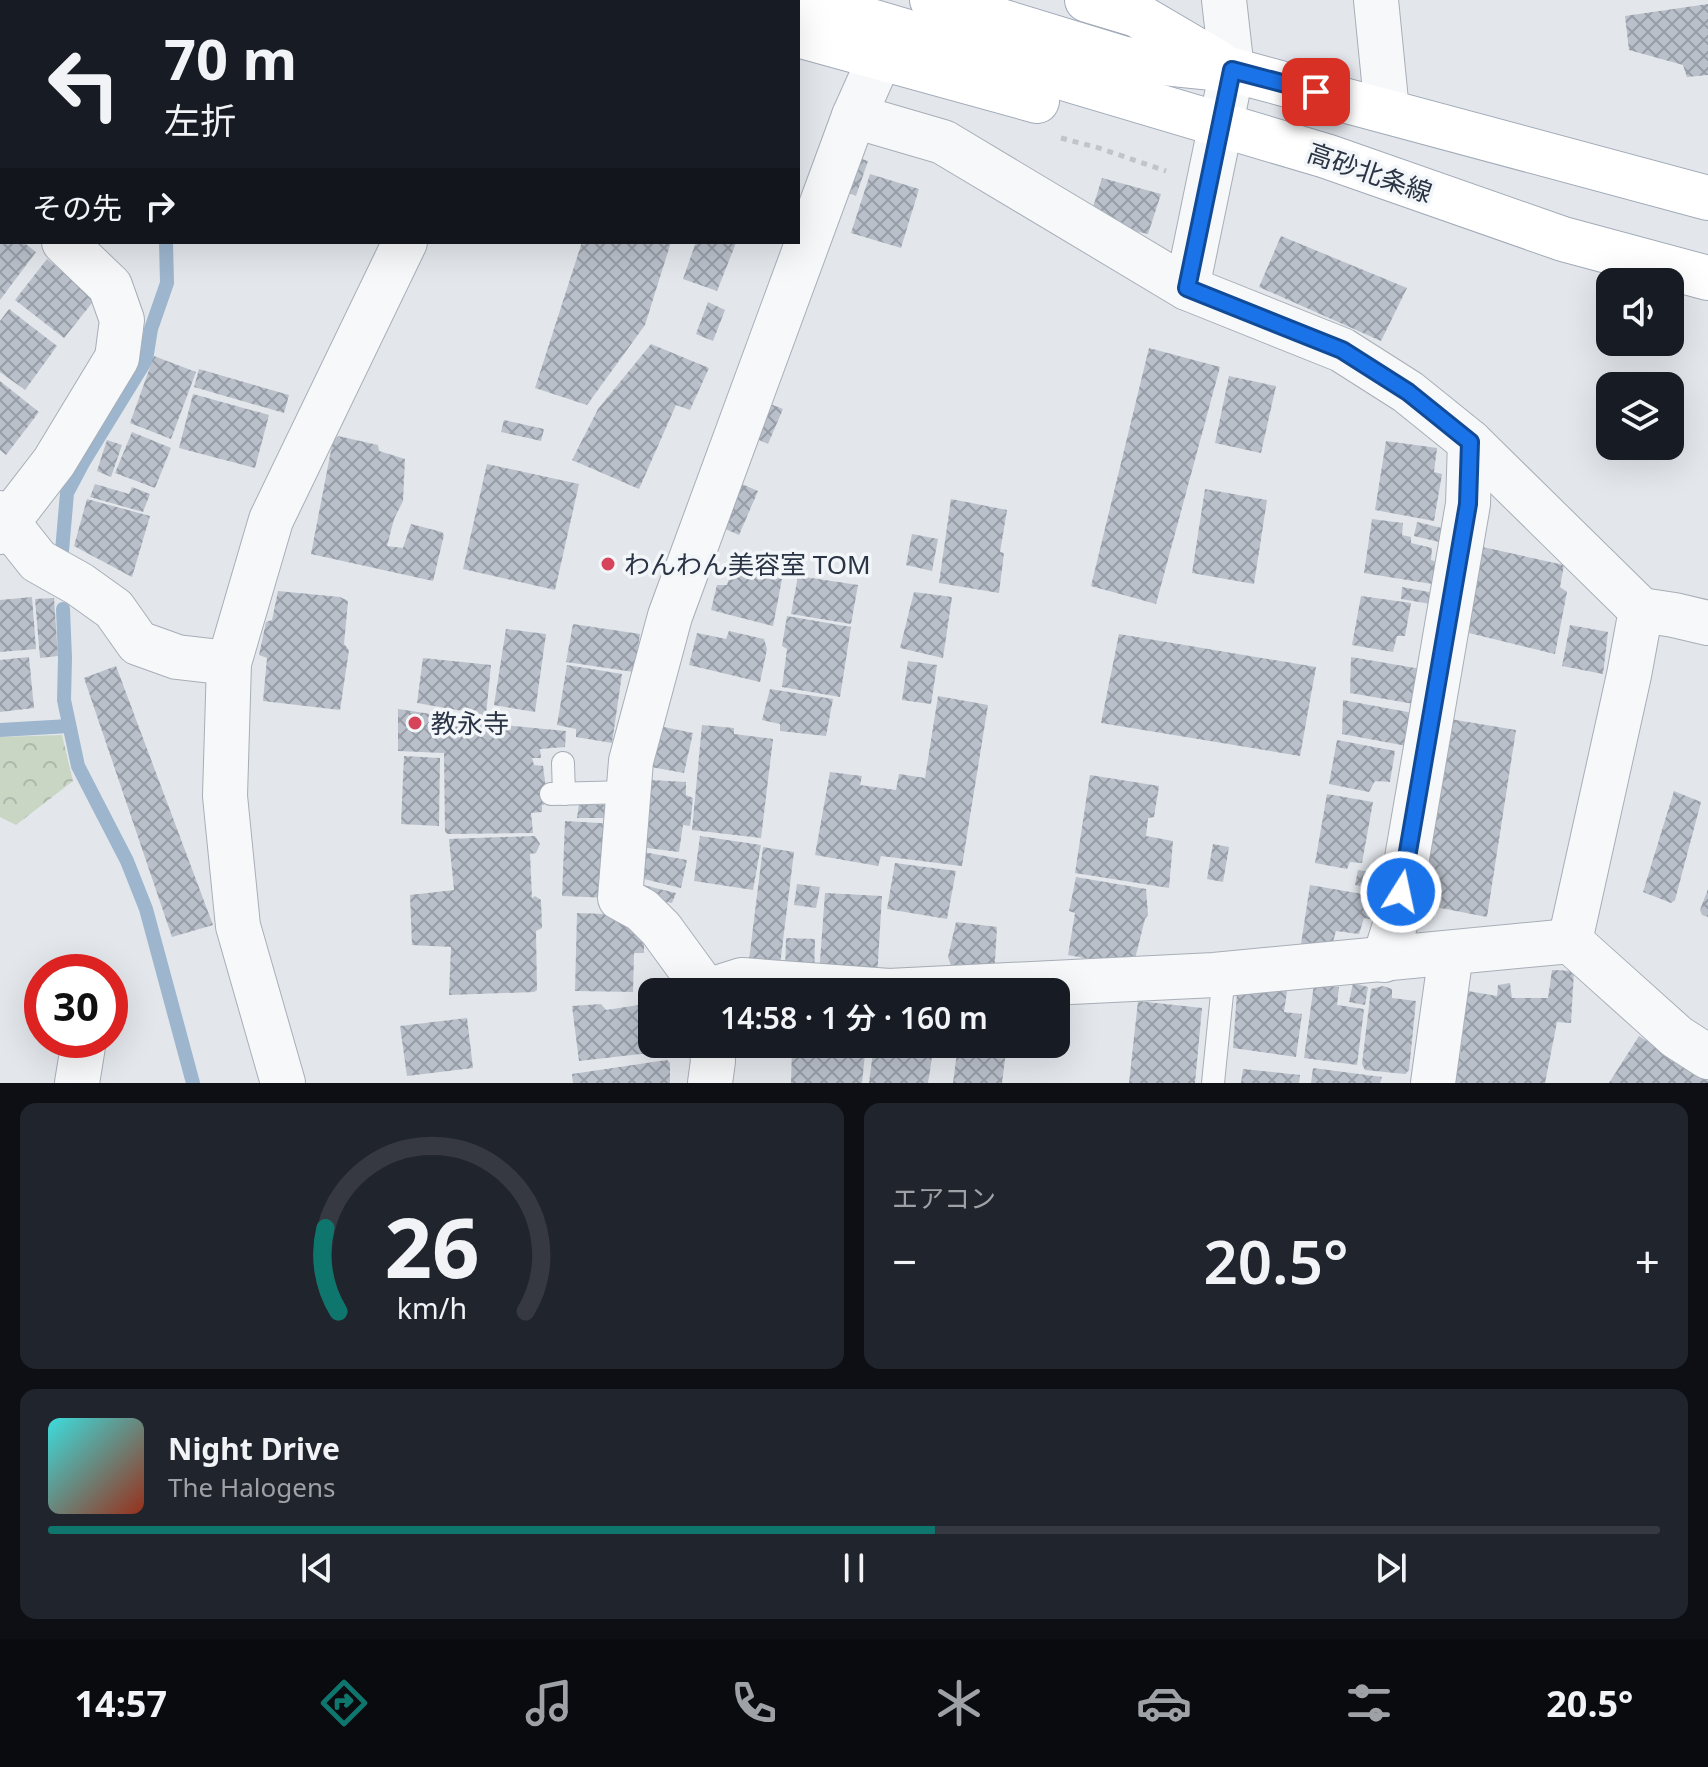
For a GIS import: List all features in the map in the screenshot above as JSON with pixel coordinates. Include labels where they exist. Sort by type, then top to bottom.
[{"type":"main road","name":"高砂北条線","points":[[800,0],[993,38],[1125,59],[1232,70],[1708,198]]},
{"type":"main road","name":"高砂北条線","points":[[932,0],[993,38],[1221,126],[1326,156],[1563,239],[1708,278]]},
{"type":"main road","points":[[1087,0],[1137,15],[1232,70]]},
{"type":"main road","points":[[800,36],[1107,120],[1221,126]]},
{"type":"street","points":[[1187,288],[1232,70],[1224,0]]},
{"type":"street","points":[[1376,0],[1387,111]]},
{"type":"street","points":[[697,978],[661,929],[642,910],[620,898],[631,761],[670,616],[854,116],[880,58]]},
{"type":"street","points":[[854,116],[943,142],[1187,288],[1342,350],[1408,392],[1470,442],[1641,610],[1708,623]]},
{"type":"street","points":[[66,244],[110,286],[122,320],[117,358],[54,462],[3,523],[38,561],[79,584],[114,609],[138,643],[177,657],[229,663]]},
{"type":"street","points":[[283,1083],[238,926],[225,796],[229,663],[271,520],[404,244]]},
{"type":"street","points":[[1384,960],[1396,922],[1468,504],[1470,442]]},
{"type":"street","points":[[1570,941],[1641,610]]},
{"type":"street","points":[[1070,982],[1224,974],[1570,941],[1677,1037],[1708,1057]]},
{"type":"street","points":[[1433,1083],[1451,953]]},
{"type":"street","points":[[77,1083],[81,1058]]},
{"type":"street","points":[[710,1083],[713,1058]]},
{"type":"lane","points":[[563,763],[558,794],[628,792]]},
{"type":"lane","points":[[1213,1083],[1224,974]]},
{"type":"green space","points":[[62,735],[73,781],[16,825],[0,817],[0,737]]},
{"type":"building","points":[[1708,4],[1708,75],[1687,77],[1683,65],[1629,50],[1625,16]]},
{"type":"building","points":[[856,157],[868,161],[856,196],[844,191]]},
{"type":"building","points":[[870,174],[919,189],[901,248],[851,233]]},
{"type":"building","points":[[1102,178],[1161,194],[1148,234],[1126,229],[1093,207]]},
{"type":"building","points":[[1281,236],[1407,288],[1381,341],[1259,287]]},
{"type":"building","points":[[0,244],[26,244],[36,252],[0,300]]},
{"type":"building","points":[[581,244],[670,244],[645,325],[587,405],[535,388]]},
{"type":"building","points":[[695,244],[736,244],[717,291],[683,279]]},
{"type":"building","points":[[47,259],[96,298],[64,338],[15,300]]},
{"type":"building","points":[[708,302],[725,310],[713,341],[696,334]]},
{"type":"building","points":[[9,309],[57,346],[25,390],[0,372],[0,321]]},
{"type":"building","points":[[651,344],[709,368],[690,410],[676,405],[639,489],[572,460],[598,409]]},
{"type":"building","points":[[1149,348],[1220,367],[1156,604],[1091,586]]},
{"type":"building","points":[[154,356],[196,372],[171,439],[130,423]]},
{"type":"building","points":[[199,369],[289,395],[284,413],[194,387]]},
{"type":"building","points":[[1229,376],[1276,386],[1261,453],[1215,443]]},
{"type":"building","points":[[0,381],[39,412],[6,455],[0,450]]},
{"type":"building","points":[[193,394],[269,415],[255,468],[179,448]]},
{"type":"building","points":[[755,398],[783,409],[768,444],[742,432]]},
{"type":"building","points":[[504,420],[544,429],[541,441],[501,432]]},
{"type":"building","points":[[132,432],[171,448],[155,488],[115,473]]},
{"type":"building","points":[[338,436],[378,445],[379,451],[405,459],[403,501],[394,519],[387,546],[403,548],[411,524],[442,532],[444,535],[433,581],[311,554],[333,440]]},
{"type":"building","points":[[107,440],[122,445],[111,477],[97,471]]},
{"type":"building","points":[[1386,441],[1437,448],[1434,472],[1442,474],[1434,521],[1375,510]]},
{"type":"building","points":[[487,464],[579,484],[555,590],[463,569]]},
{"type":"building","points":[[735,481],[758,491],[739,535],[716,525]]},
{"type":"building","points":[[95,484],[129,494],[132,487],[150,494],[143,512],[90,497]]},
{"type":"building","points":[[1205,489],[1267,500],[1254,584],[1192,573]]},
{"type":"building","points":[[87,499],[150,516],[132,577],[74,546]]},
{"type":"building","points":[[951,499],[1007,510],[1000,552],[1004,553],[999,593],[939,583]]},
{"type":"building","points":[[1372,519],[1403,523],[1402,535],[1411,537],[1411,543],[1432,548],[1431,560],[1437,562],[1432,584],[1364,573]]},
{"type":"building","points":[[1417,522],[1446,529],[1443,543],[1414,536]]},
{"type":"building","points":[[912,534],[938,539],[932,571],[906,565]]},
{"type":"building","points":[[1478,546],[1564,565],[1560,587],[1567,592],[1555,654],[1465,632]]},
{"type":"building","points":[[733,566],[782,579],[773,626],[711,610],[717,585],[727,585]]},
{"type":"building","points":[[798,576],[858,585],[851,624],[791,614]]},
{"type":"building","points":[[1402,587],[1434,593],[1431,604],[1401,599]]},
{"type":"building","points":[[278,591],[340,597],[348,601],[344,644],[349,650],[340,710],[263,701],[267,658],[259,655],[266,622],[272,620]]},
{"type":"building","points":[[914,592],[952,597],[943,658],[900,648]]},
{"type":"building","points":[[1361,596],[1411,603],[1405,636],[1397,636],[1393,652],[1352,645]]},
{"type":"building","points":[[32,597],[36,649],[0,652],[0,600]]},
{"type":"building","points":[[54,598],[58,656],[40,658],[35,599]]},
{"type":"building","points":[[787,616],[851,627],[840,697],[782,687],[787,649],[782,646]]},
{"type":"building","points":[[573,624],[640,634],[634,672],[566,662]]},
{"type":"building","points":[[1570,625],[1608,632],[1603,674],[1562,666]]},
{"type":"building","points":[[506,629],[546,634],[535,712],[494,705]]},
{"type":"building","points":[[729,631],[764,639],[767,649],[760,682],[689,665],[697,633],[726,639]]},
{"type":"building","points":[[1119,634],[1316,667],[1300,756],[1101,723]]},
{"type":"building","points":[[29,657],[34,708],[0,712],[0,660]]},
{"type":"building","points":[[1351,657],[1421,669],[1414,704],[1350,693]]},
{"type":"building","points":[[423,658],[491,665],[486,715],[417,703]]},
{"type":"building","points":[[908,661],[937,665],[931,704],[902,700]]},
{"type":"building","points":[[567,665],[622,674],[612,743],[576,737],[576,729],[557,725]]},
{"type":"building","points":[[116,666],[213,925],[172,937],[84,678]]},
{"type":"building","points":[[770,689],[833,699],[826,736],[780,731],[780,724],[762,720]]},
{"type":"building","points":[[938,696],[988,705],[962,866],[881,856],[878,866],[815,855],[830,772],[862,776],[860,785],[896,790],[899,774],[925,778]]},
{"type":"building","points":[[1343,700],[1413,713],[1407,746],[1342,734]]},
{"type":"building","points":[[398,709],[566,731],[565,747],[540,749],[541,758],[532,758],[534,765],[543,766],[547,796],[543,796],[542,812],[531,813],[533,833],[445,832],[444,753],[398,751]]},
{"type":"building","points":[[1450,719],[1516,730],[1487,917],[1420,904]]},
{"type":"building","points":[[702,725],[734,728],[734,734],[773,739],[761,838],[692,830]]},
{"type":"building","points":[[659,726],[693,733],[684,773],[651,767]]},
{"type":"building","points":[[1337,740],[1395,751],[1390,782],[1375,781],[1369,792],[1329,784]]},
{"type":"building","points":[[404,756],[440,758],[439,826],[401,824]]},
{"type":"building","points":[[1090,775],[1159,786],[1154,817],[1148,818],[1146,836],[1173,841],[1169,888],[1075,873]]},
{"type":"building","points":[[651,780],[686,782],[686,795],[693,798],[690,826],[683,825],[679,852],[639,847]]},
{"type":"building","points":[[1674,791],[1701,802],[1675,900],[1671,903],[1643,892]]},
{"type":"building","points":[[1327,794],[1373,802],[1362,863],[1350,862],[1347,869],[1315,863]]},
{"type":"building","points":[[579,804],[611,805],[610,818],[577,818]]},
{"type":"building","points":[[565,821],[615,824],[611,898],[562,896]]},
{"type":"building","points":[[535,836],[540,844],[536,853],[530,854],[532,898],[535,896],[541,900],[542,928],[536,931],[537,990],[449,995],[451,947],[412,945],[410,895],[454,890],[449,839]]},
{"type":"building","points":[[700,836],[761,845],[753,890],[694,881]]},
{"type":"building","points":[[1213,844],[1229,847],[1223,882],[1207,879]]},
{"type":"building","points":[[763,847],[794,852],[779,973],[748,968]]},
{"type":"building","points":[[638,851],[687,860],[681,888],[636,877]]},
{"type":"building","points":[[895,863],[956,871],[947,919],[887,909]]},
{"type":"building","points":[[1358,870],[1385,874],[1382,891],[1355,885]]},
{"type":"building","points":[[1076,877],[1146,889],[1148,915],[1133,967],[1068,955],[1075,913],[1069,911]]},
{"type":"building","points":[[797,884],[820,887],[816,908],[794,905]]},
{"type":"building","points":[[643,885],[676,893],[672,903],[647,898]]},
{"type":"building","points":[[1310,885],[1374,896],[1370,919],[1364,918],[1359,934],[1336,931],[1332,945],[1320,948],[1301,944]]},
{"type":"building","points":[[1708,889],[1708,917],[1702,915],[1700,910]]},
{"type":"building","points":[[825,893],[882,896],[877,978],[819,975]]},
{"type":"building","points":[[577,913],[634,915],[644,925],[644,953],[634,953],[633,992],[575,991]]},
{"type":"building","points":[[956,922],[997,927],[994,977],[955,977],[948,957]]},
{"type":"building","points":[[786,938],[815,939],[814,977],[785,976]]},
{"type":"building","points":[[1552,970],[1574,971],[1571,1023],[1557,1022],[1545,1083],[1451,1083],[1452,1063],[1460,1056],[1468,991],[1497,996],[1498,985],[1510,983],[1512,998],[1548,998]]},
{"type":"building","points":[[1353,983],[1368,987],[1365,1005],[1349,1002]]},
{"type":"building","points":[[1314,984],[1339,987],[1337,1005],[1364,1009],[1357,1065],[1304,1058]]},
{"type":"building","points":[[1383,986],[1392,989],[1392,998],[1416,1001],[1409,1070],[1405,1074],[1365,1070],[1362,1064],[1371,989]]},
{"type":"building","points":[[1287,991],[1284,1012],[1302,1014],[1296,1057],[1233,1048],[1237,992]]},
{"type":"building","points":[[1138,1001],[1202,1008],[1195,1083],[1129,1083]]},
{"type":"building","points":[[601,1004],[606,1010],[638,1005],[638,1054],[579,1061],[572,1006]]},
{"type":"building","points":[[467,1018],[473,1068],[407,1076],[400,1026]]},
{"type":"building","points":[[1639,1036],[1708,1079],[1708,1083],[1609,1083]]},
{"type":"building","points":[[792,1058],[865,1058],[862,1083],[791,1083]]},
{"type":"building","points":[[872,1058],[932,1058],[928,1083],[869,1083]]},
{"type":"building","points":[[956,1058],[1005,1058],[1002,1083],[953,1083]]},
{"type":"building","points":[[667,1060],[670,1063],[670,1083],[573,1083],[572,1074]]},
{"type":"building","points":[[1313,1068],[1382,1077],[1380,1083],[1311,1083]]},
{"type":"building","points":[[1243,1069],[1300,1075],[1299,1083],[1241,1083]]},
{"type":"waterway","points":[[62,551],[67,493],[146,360],[151,329],[167,283],[166,244]]},
{"type":"waterway","points":[[63,609],[64,700],[78,766],[127,861],[146,909],[193,1083]]},
{"type":"waterway","points":[[0,730],[69,726]]},
{"type":"place","name":"わんわん美容室 TOM","points":[[608,564]]},
{"type":"place","name":"教永寺","points":[[415,723]]},
{"type":"route","points":[[1316,92],[1232,70],[1187,288],[1342,350],[1408,392],[1470,442],[1468,504],[1401,892]]}]
